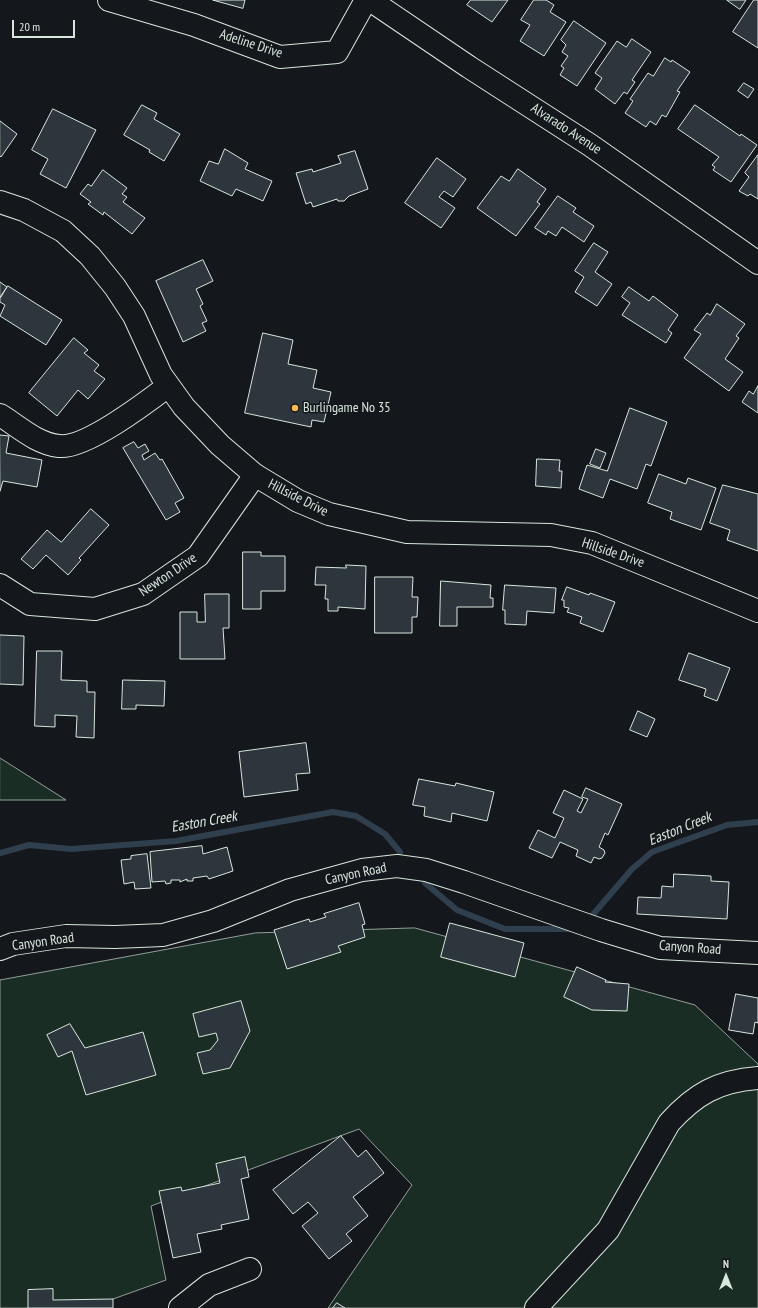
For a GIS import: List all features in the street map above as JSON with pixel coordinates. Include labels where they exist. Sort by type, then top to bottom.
[{"type":"street","name":"Adeline Drive","points":[[110,0],[194,25],[280,57],[338,52],[366,0]]},
{"type":"street","name":"Alvarado Avenue","points":[[370,0],[469,67],[590,145],[758,263]]},
{"type":"street","name":"Hillside Drive","points":[[0,202],[24,210],[63,231],[90,256],[115,287],[134,316],[161,375],[184,407],[220,445],[255,475],[298,501],[323,512],[370,525],[407,532],[551,535],[592,543],[758,611]]},
{"type":"street","points":[[0,415],[42,442],[60,446],[79,442],[98,434],[168,386]]},
{"type":"street","name":"Newton Drive","points":[[0,585],[30,604],[95,609],[143,594],[198,556],[255,475]]},
{"type":"street","name":"Canyon Road","points":[[0,949],[13,944],[66,936],[115,937],[164,935],[213,921],[290,890],[362,870],[397,866],[426,870],[601,930],[660,948],[758,953]]},
{"type":"street","points":[[536,1308],[608,1230],[669,1123],[682,1109],[698,1096],[719,1085],[743,1079],[758,1078]]},
{"type":"street","points":[[180,1308],[209,1285],[250,1269]]},
{"type":"green space","points":[[0,758],[66,800],[0,800]]},
{"type":"green space","points":[[415,928],[695,1005],[758,1064],[758,1308],[328,1308],[412,1185],[359,1129],[151,1206],[166,1280],[88,1308],[0,1308],[0,980],[255,933]]},
{"type":"building","points":[[213,0],[245,0],[243,8]]},
{"type":"building","points":[[471,0],[508,0],[492,22],[467,5]]},
{"type":"building","points":[[534,0],[546,0],[554,5],[550,12],[566,22],[544,56],[520,41],[530,25],[521,20]]},
{"type":"building","points":[[727,0],[746,0],[740,9]]},
{"type":"building","points":[[754,0],[758,0],[758,48],[733,32]]},
{"type":"building","points":[[574,21],[606,43],[577,86],[560,75],[564,68],[561,66],[568,56],[562,52],[566,45],[561,40]]},
{"type":"building","points":[[632,39],[651,52],[632,80],[635,82],[627,94],[624,92],[615,104],[595,89],[602,78],[595,73],[617,41],[626,47]]},
{"type":"building","points":[[665,58],[671,62],[672,60],[690,72],[677,91],[680,92],[666,117],[662,115],[656,125],[650,121],[646,127],[625,113],[633,101],[630,99],[648,73],[653,76]]},
{"type":"building","points":[[744,83],[754,89],[748,98],[738,91]]},
{"type":"building","points":[[142,105],[157,113],[154,119],[180,134],[164,161],[149,152],[150,150],[124,135]]},
{"type":"building","points":[[695,105],[740,136],[741,134],[757,145],[731,182],[713,170],[715,167],[712,165],[719,157],[678,129]]},
{"type":"building","points":[[53,109],[96,130],[66,188],[40,174],[48,159],[32,150]]},
{"type":"building","points":[[0,121],[17,134],[1,157],[0,156]]},
{"type":"building","points":[[225,149],[248,163],[245,169],[272,181],[263,201],[236,189],[232,196],[200,181],[209,161],[218,164]]},
{"type":"building","points":[[355,151],[368,189],[349,196],[344,201],[338,201],[337,199],[313,207],[311,202],[306,204],[296,173],[312,169],[313,172],[341,163],[338,156]]},
{"type":"building","points":[[758,155],[758,199],[750,194],[748,196],[739,191],[749,177],[745,173]]},
{"type":"building","points":[[437,158],[466,179],[453,197],[444,191],[439,197],[455,208],[441,228],[405,203]]},
{"type":"building","points":[[518,169],[546,189],[537,202],[540,204],[516,236],[477,208],[501,176],[509,181]]},
{"type":"building","points":[[103,170],[127,188],[122,194],[127,197],[123,202],[145,218],[132,234],[104,212],[103,215],[88,204],[91,202],[80,194],[88,184],[91,186]]},
{"type":"building","points":[[558,196],[576,208],[573,212],[594,226],[584,242],[562,227],[556,236],[548,231],[546,235],[535,228]]},
{"type":"building","points":[[594,243],[608,252],[595,272],[612,284],[597,306],[575,292],[584,277],[575,271]]},
{"type":"building","points":[[203,260],[213,281],[196,289],[203,304],[200,306],[207,321],[202,323],[206,331],[183,342],[156,281]]},
{"type":"building","points":[[0,282],[7,287],[0,297]]},
{"type":"building","points":[[8,286],[62,320],[46,345],[0,316],[5,305],[0,302],[0,299]]},
{"type":"building","points":[[629,287],[649,301],[653,296],[678,315],[668,330],[672,333],[666,343],[622,315],[630,303],[622,297]]},
{"type":"building","points":[[717,304],[745,324],[736,336],[739,338],[725,359],[743,372],[729,391],[684,358],[701,334],[694,330],[707,313],[710,315]]},
{"type":"building","points":[[263,333],[293,340],[288,364],[317,370],[313,388],[331,392],[324,422],[312,420],[311,427],[245,413]]},
{"type":"building","points":[[74,338],[88,350],[84,353],[99,365],[94,371],[105,379],[88,399],[78,390],[57,416],[29,393]]},
{"type":"building","points":[[758,386],[758,413],[742,402],[749,391],[753,394]]},
{"type":"building","points":[[630,408],[667,422],[651,466],[646,464],[637,489],[610,479],[603,498],[579,489],[587,465],[607,471]]},
{"type":"building","points":[[0,435],[9,436],[6,453],[42,460],[37,487],[3,481],[0,491]]},
{"type":"building","points":[[134,442],[138,448],[145,444],[149,451],[142,455],[144,460],[155,453],[160,460],[162,459],[184,498],[175,503],[180,512],[166,520],[123,448]]},
{"type":"building","points":[[596,449],[606,453],[600,468],[590,464]]},
{"type":"building","points":[[537,459],[560,460],[559,471],[562,471],[561,488],[536,486]]},
{"type":"building","points":[[659,474],[686,484],[688,478],[716,488],[701,530],[670,519],[672,512],[648,503]]},
{"type":"building","points":[[723,485],[758,494],[758,551],[727,540],[730,530],[710,523]]},
{"type":"building","points":[[91,509],[109,525],[79,558],[81,560],[68,575],[46,555],[33,569],[21,559],[47,530],[61,542]]},
{"type":"building","points":[[243,552],[261,552],[261,556],[285,556],[285,591],[261,591],[261,609],[243,609]]},
{"type":"building","points":[[346,565],[366,566],[365,609],[338,607],[338,611],[328,611],[328,599],[325,599],[326,585],[315,585],[316,567],[346,568]]},
{"type":"building","points":[[375,577],[413,577],[412,597],[418,597],[417,617],[412,617],[412,633],[375,633]]},
{"type":"building","points":[[441,581],[491,585],[490,598],[493,598],[493,607],[457,607],[457,626],[440,626]]},
{"type":"building","points":[[505,585],[556,588],[554,613],[527,611],[526,625],[505,624],[505,610],[503,610]]},
{"type":"building","points":[[567,587],[615,602],[603,632],[580,623],[582,617],[567,612],[569,608],[564,607],[564,600],[562,600]]},
{"type":"building","points":[[205,594],[229,594],[229,628],[223,628],[225,659],[180,659],[180,612],[197,612],[197,622],[205,622]]},
{"type":"building","points":[[0,635],[24,636],[23,685],[0,684]]},
{"type":"building","points":[[37,651],[62,651],[61,680],[87,681],[87,692],[95,692],[94,738],[76,737],[77,716],[55,715],[55,727],[35,726]]},
{"type":"building","points":[[689,653],[730,668],[717,701],[704,696],[706,689],[679,680]]},
{"type":"building","points":[[123,680],[165,681],[164,706],[136,705],[136,709],[122,709]]},
{"type":"building","points":[[638,711],[655,719],[647,737],[630,730]]},
{"type":"building","points":[[306,743],[310,773],[296,774],[298,790],[244,797],[239,752]]},
{"type":"building","points":[[419,779],[455,786],[456,783],[494,792],[487,821],[452,813],[451,822],[424,816],[425,807],[413,805]]},
{"type":"building","points":[[586,788],[622,804],[608,835],[605,833],[599,847],[604,850],[605,853],[602,858],[599,859],[594,857],[591,863],[576,856],[578,850],[560,842],[552,858],[529,848],[538,830],[555,838],[564,818],[553,813],[564,790],[583,799],[577,811],[581,813],[588,799],[582,797]]},
{"type":"building","points":[[202,846],[203,854],[227,847],[233,871],[209,879],[207,876],[193,878],[193,881],[187,881],[187,879],[180,882],[180,880],[171,880],[171,883],[166,884],[165,881],[152,882],[150,852]]},
{"type":"building","points":[[147,854],[151,888],[135,889],[134,882],[124,884],[121,860],[131,859],[131,856]]},
{"type":"building","points":[[674,874],[711,876],[711,881],[729,882],[727,919],[637,914],[638,897],[661,898],[662,886],[673,887]]},
{"type":"building","points":[[359,903],[365,924],[362,925],[365,937],[338,946],[341,952],[287,969],[274,930],[309,919],[310,922],[326,917],[324,914]]},
{"type":"building","points":[[450,923],[524,943],[515,977],[441,957]]},
{"type":"building","points":[[577,967],[606,980],[605,982],[629,984],[627,1011],[592,1010],[564,997]]},
{"type":"building","points":[[736,994],[758,998],[758,1023],[755,1022],[753,1034],[729,1030]]},
{"type":"building","points":[[241,1001],[250,1031],[230,1068],[203,1074],[197,1053],[210,1050],[218,1040],[216,1033],[199,1037],[193,1014]]},
{"type":"building","points":[[70,1024],[85,1048],[143,1032],[156,1075],[86,1095],[72,1051],[58,1057],[47,1035]]},
{"type":"building","points":[[341,1136],[358,1157],[366,1150],[384,1173],[353,1197],[368,1216],[346,1234],[352,1241],[329,1259],[302,1226],[318,1213],[308,1202],[293,1214],[273,1190]]},
{"type":"building","points":[[245,1157],[249,1177],[241,1179],[249,1219],[221,1225],[222,1229],[197,1234],[201,1252],[173,1258],[159,1191],[181,1187],[182,1191],[220,1183],[216,1164]]},
{"type":"building","points":[[53,1289],[53,1300],[113,1299],[113,1308],[28,1308],[28,1290]]},
{"type":"building","points":[[337,1303],[345,1308],[333,1308]]},
{"type":"waterway","name":"Easton Creek","points":[[0,853],[29,845],[71,849],[176,841],[333,812],[356,816],[385,834],[400,852]]},
{"type":"waterway","name":"Easton Creek","points":[[590,918],[632,869],[652,852],[727,825],[758,822]]},
{"type":"waterway","name":"Easton Creek","points":[[425,883],[457,910],[505,929],[568,929]]},
{"type":"place","name":"Burlingame No 35","points":[[295,408]]}]
